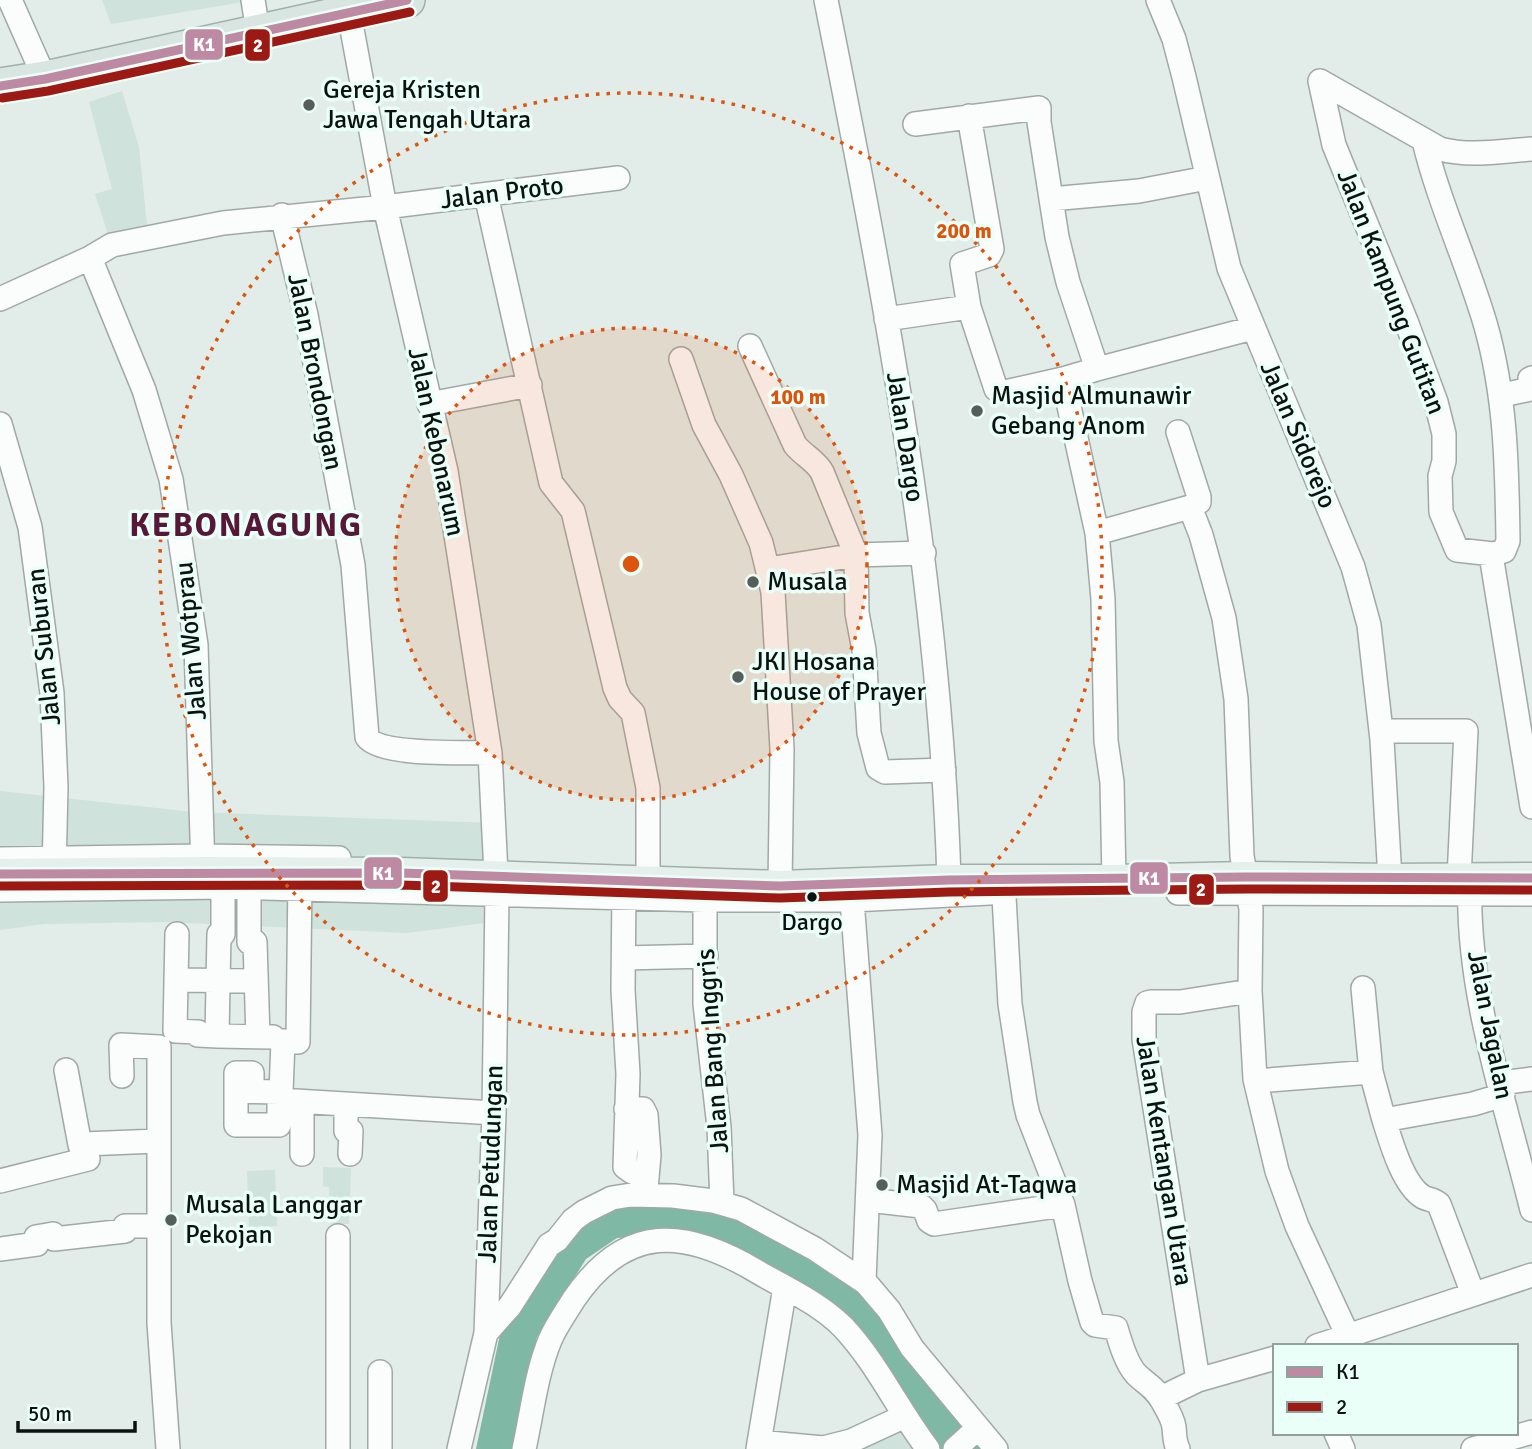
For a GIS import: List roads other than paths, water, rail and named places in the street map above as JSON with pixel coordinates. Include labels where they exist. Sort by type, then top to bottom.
[{"type":"highway","points":[[0,86],[45,79],[256,16],[349,12],[407,0]]},
{"type":"main road","points":[[0,874],[54,866],[225,875],[300,882],[401,866],[497,878],[636,884],[705,892],[780,879],[851,892],[948,873],[1003,886],[1070,873],[1246,879],[1316,886],[1389,872],[1525,882]]},
{"type":"street","points":[[10,0],[45,79]]},
{"type":"street","name":"Jalan Dargo","points":[[826,0],[886,319],[924,553],[944,770],[948,873]]},
{"type":"street","name":"Jalan Sidorejo","points":[[1158,0],[1177,52],[1229,268],[1353,567],[1369,625],[1381,731],[1389,872]]},
{"type":"street","name":"Jalan Kebonarum","points":[[349,12],[385,207],[446,471],[490,752],[497,878]]},
{"type":"street","name":"Jalan Kampung Gutitan","points":[[1424,141],[1400,124],[1320,80],[1334,145],[1415,343],[1440,412],[1444,434],[1444,461],[1440,476],[1442,516],[1457,550],[1493,554]]},
{"type":"street","points":[[915,124],[1039,108],[1055,227],[1068,282],[1097,369]]},
{"type":"street","points":[[969,116],[992,249],[989,255],[962,264],[969,307],[996,389],[1004,392],[1063,379],[1253,327]]},
{"type":"street","points":[[1424,141],[1454,152],[1474,154],[1532,149]]},
{"type":"street","points":[[1424,141],[1485,324],[1502,395],[1508,541],[1504,551],[1493,554],[1499,614],[1532,807]]},
{"type":"street","name":"Jalan Proto","points":[[0,299],[90,258],[112,245],[223,223],[282,215],[385,207],[618,178]]},
{"type":"street","points":[[1051,199],[1139,191],[1207,178]]},
{"type":"street","points":[[486,195],[551,483],[573,511],[615,688],[620,699],[633,713],[649,788],[624,958],[623,990],[628,1074],[626,1169],[646,1184],[678,1196],[741,1209],[815,1250],[865,1282],[889,1310],[912,1348],[975,1430],[996,1449]]},
{"type":"street","name":"Jalan Brondongan","points":[[282,215],[306,315],[352,565],[367,737],[371,743],[382,747],[490,752]]},
{"type":"street","name":"Jalan Wotprau","points":[[90,258],[144,390],[172,479],[225,875]]},
{"type":"street","points":[[886,319],[969,307]]},
{"type":"street","points":[[750,346],[796,445],[807,458],[819,466],[856,555],[857,613],[864,650],[869,733],[878,768],[886,772],[944,770]]},
{"type":"street","points":[[681,359],[704,425],[761,543],[773,592],[782,750],[780,879]]},
{"type":"street","points":[[1502,395],[1531,389],[1532,378]]},
{"type":"street","points":[[1063,379],[1097,533],[1103,599],[1106,741],[1112,782],[1114,873]]},
{"type":"street","points":[[429,404],[530,385]]},
{"type":"street","name":"Jalan Suburan","points":[[0,424],[30,527],[52,693],[56,787],[54,866]]},
{"type":"street","points":[[1097,533],[1190,507],[1199,502],[1178,432]]},
{"type":"street","points":[[1190,507],[1224,618],[1236,699],[1240,828],[1246,879],[1256,1082],[1277,1171],[1297,1226],[1348,1336]]},
{"type":"street","points":[[768,569],[856,555],[924,553]]},
{"type":"street","name":"Jalan Jagalan","points":[[1381,731],[1466,731],[1464,879],[1475,973],[1502,1089],[1525,1156],[1532,1210]]},
{"type":"street","points":[[0,859],[54,866]]},
{"type":"street","points":[[0,890],[401,866]]},
{"type":"street","points":[[1246,879],[1389,872]]},
{"type":"street","points":[[636,884],[948,873],[1070,873]]},
{"type":"street","points":[[217,1036],[219,934],[223,934],[225,875]]},
{"type":"street","points":[[225,875],[249,942],[255,942],[258,1037]]},
{"type":"street","points":[[283,1041],[298,1042],[300,882],[497,878]]},
{"type":"street","name":"Jalan Petudungan","points":[[459,1449],[485,1333],[494,1113],[497,878]]},
{"type":"street","points":[[705,892],[851,892],[1193,879]]},
{"type":"street","points":[[1316,886],[1464,879]]},
{"type":"street","points":[[1003,886],[1010,1004],[1025,1101],[1063,1206],[1092,1322],[1095,1325],[1116,1328],[1132,1368],[1161,1398],[1173,1423],[1178,1449]]},
{"type":"street","name":"Jalan Bang Inggris","points":[[705,892],[705,1004],[719,1126],[722,1203]]},
{"type":"street","points":[[851,892],[870,1135],[865,1282]]},
{"type":"street","points":[[177,934],[175,1031],[198,1032],[198,1035],[283,1037],[279,1096],[279,1125],[236,1125],[244,1091],[279,1096],[302,1102],[346,1106],[494,1113]]},
{"type":"street","points":[[624,958],[706,957]]},
{"type":"street","points":[[176,980],[256,981]]},
{"type":"street","points":[[1363,988],[1371,1072],[1393,1148],[1409,1180],[1424,1198],[1435,1200],[1439,1204],[1473,1294]]},
{"type":"street","name":"Jalan Kentangan Utara","points":[[1198,1380],[1144,1039],[1143,1012],[1147,1003],[1151,1002],[1180,1002],[1250,991]]},
{"type":"street","points":[[122,1076],[121,1045],[159,1046],[159,1323],[168,1449]]},
{"type":"street","points":[[66,1070],[80,1144],[157,1141]]},
{"type":"street","points":[[1256,1082],[1283,1081],[1292,1077],[1332,1073],[1371,1072]]},
{"type":"street","points":[[1384,1120],[1473,1104],[1502,1089],[1532,1079]]},
{"type":"street","points":[[302,1102],[302,1154]]},
{"type":"street","points":[[346,1106],[345,1131],[351,1131],[350,1154]]},
{"type":"street","points":[[0,1181],[88,1159],[84,1144]]},
{"type":"street","points":[[485,1333],[510,1306],[549,1245],[557,1240],[578,1216],[595,1204],[646,1184]]},
{"type":"street","points":[[869,1200],[921,1206],[929,1221],[934,1224],[1063,1206]]},
{"type":"street","points":[[0,1249],[37,1244],[36,1237],[53,1234],[54,1239],[125,1231],[125,1226],[158,1226]]},
{"type":"street","points":[[338,1236],[338,1449]]},
{"type":"street","points":[[524,1449],[540,1373],[551,1339],[586,1281],[606,1260],[627,1248],[665,1240],[686,1241],[741,1261],[820,1307],[860,1346],[928,1449]]},
{"type":"street","points":[[1323,1344],[1532,1275]]},
{"type":"street","points":[[785,1287],[758,1446],[822,1448],[851,1441],[905,1416]]},
{"type":"street","points":[[1161,1398],[1198,1380],[1273,1359]]},
{"type":"street","points":[[380,1372],[380,1449]]},
{"type":"street","points":[[955,1449],[975,1430]]},
{"type":"street","points":[[1473,1449],[1532,1432]]},
{"type":"place","name":"Gereja Kristen Jawa Tengah Utara","points":[[309,105]]},
{"type":"place","name":"Masjid Almunawir Gebang Anom","points":[[977,411]]},
{"type":"place","name":"Musala","points":[[753,582]]},
{"type":"place","name":"JKI Hosana House of Prayer","points":[[738,677]]},
{"type":"place","name":"Dargo","points":[[812,897]]},
{"type":"place","name":"Masjid At-Taqwa","points":[[882,1185]]},
{"type":"place","name":"Musala Langgar Pekojan","points":[[171,1220]]},
{"type":"district","name":"KEBONAGUNG","points":[[246,525]]}]
